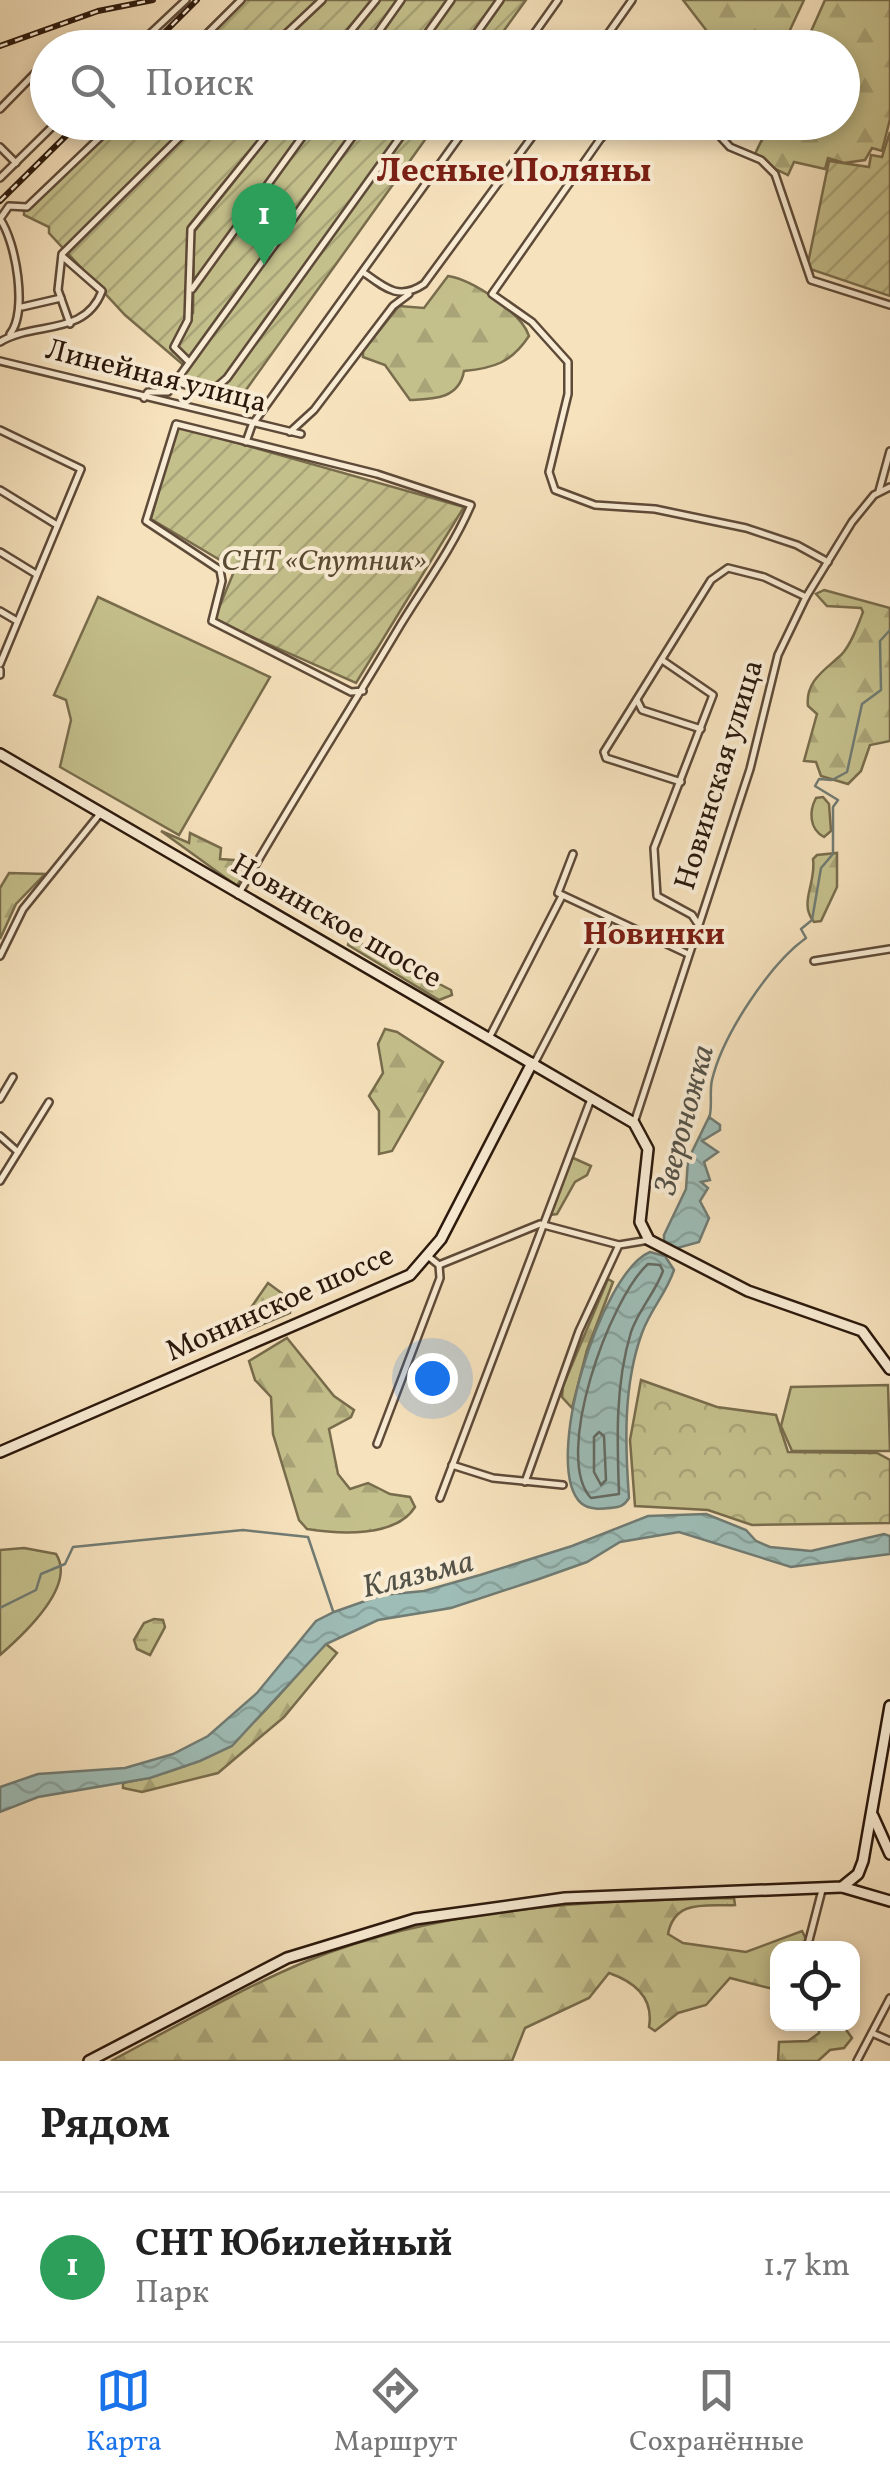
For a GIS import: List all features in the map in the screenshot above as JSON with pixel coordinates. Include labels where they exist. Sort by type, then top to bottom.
[{"type":"main road","name":"Новинское шоссе","points":[[0,754],[634,1123],[644,1136],[648,1154],[640,1222],[649,1240]]},
{"type":"main road","name":"Монинское шоссе","points":[[0,1452],[401,1280],[429,1257],[533,1063]]},
{"type":"main road","points":[[649,1240],[768,1300],[862,1331],[890,1369]]},
{"type":"main road","points":[[868,1893],[861,1887],[858,1874],[890,1706]]},
{"type":"main road","points":[[872,1814],[890,1854]]},
{"type":"main road","points":[[842,1887],[858,1874]]},
{"type":"main road","points":[[89,2061],[287,1958],[415,1919],[565,1898],[842,1887],[890,1901]]},
{"type":"street","points":[[154,30],[186,0]]},
{"type":"street","points":[[211,30],[242,0]]},
{"type":"street","points":[[290,30],[322,0]]},
{"type":"street","points":[[352,30],[376,0]]},
{"type":"street","points":[[380,30],[401,0]]},
{"type":"street","points":[[430,30],[451,0]]},
{"type":"street","points":[[479,30],[500,0]]},
{"type":"street","points":[[537,30],[558,0]]},
{"type":"street","points":[[611,30],[632,0]]},
{"type":"street","points":[[0,109],[30,78]]},
{"type":"street","points":[[0,178],[39,140]]},
{"type":"street","points":[[0,342],[19,323],[22,307],[7,232],[0,219],[9,206],[27,207],[97,140]]},
{"type":"street","points":[[70,324],[58,276],[62,256],[177,140]]},
{"type":"street","points":[[189,362],[174,347],[188,322],[192,229],[263,140]]},
{"type":"street","points":[[190,290],[300,140]]},
{"type":"street","points":[[144,398],[148,392],[167,393],[349,140]]},
{"type":"street","points":[[175,382],[211,392],[227,378],[399,140]]},
{"type":"street","points":[[246,442],[252,425],[457,140]]},
{"type":"street","points":[[288,433],[314,410],[393,306],[442,264],[530,140]]},
{"type":"street","points":[[600,140],[492,294],[532,322],[568,362],[568,394],[550,463],[550,483],[555,490],[595,505],[655,510],[746,528],[797,544],[828,562]]},
{"type":"street","points":[[724,140],[730,147],[761,160],[775,174],[811,280],[890,305]]},
{"type":"street","points":[[0,147],[16,163]]},
{"type":"street","points":[[8,337],[70,324],[95,306],[102,291],[62,256]]},
{"type":"street","points":[[363,272],[390,291],[412,292]]},
{"type":"street","points":[[22,307],[61,298]]},
{"type":"street","name":"Линейная улица","points":[[0,361],[301,434]]},
{"type":"street","points":[[238,895],[364,690],[472,504],[376,474],[174,426],[146,521],[220,570],[222,581],[212,622],[344,688],[364,690]]},
{"type":"street","points":[[0,430],[80,469],[0,670]]},
{"type":"street","points":[[880,491],[890,451]]},
{"type":"street","points":[[880,491],[890,487]]},
{"type":"street","points":[[0,490],[58,524]]},
{"type":"street","name":"Новинская улица","points":[[634,1123],[750,770],[774,668],[806,597],[864,505],[880,491]]},
{"type":"street","points":[[0,552],[36,574]]},
{"type":"street","points":[[681,782],[604,755],[623,716],[637,700],[711,580],[722,570],[764,577],[806,597]]},
{"type":"street","points":[[0,611],[17,621]]},
{"type":"street","points":[[662,660],[713,692],[656,843],[654,884],[660,899],[692,915],[698,924]]},
{"type":"street","points":[[344,688],[351,711]]},
{"type":"street","points":[[637,700],[642,710],[701,728]]},
{"type":"street","points":[[0,956],[22,909],[99,815]]},
{"type":"street","points":[[573,854],[557,888],[562,896],[688,954]]},
{"type":"street","points":[[490,1038],[562,896]]},
{"type":"street","points":[[692,915],[702,912]]},
{"type":"street","points":[[533,1063],[610,918]]},
{"type":"street","points":[[814,962],[890,949]]},
{"type":"street","points":[[0,1099],[13,1077]]},
{"type":"street","points":[[440,1498],[540,1224],[592,1098]]},
{"type":"street","points":[[0,1181],[49,1102]]},
{"type":"street","points":[[0,1136],[18,1152]]},
{"type":"street","points":[[439,1265],[540,1224],[618,1244],[649,1240]]},
{"type":"street","points":[[526,1482],[574,1345],[618,1244]]},
{"type":"street","points":[[429,1257],[439,1265]]},
{"type":"street","points":[[377,1444],[436,1290],[439,1265]]},
{"type":"street","points":[[452,1464],[494,1478],[563,1485]]},
{"type":"street","points":[[809,1941],[822,1890]]},
{"type":"street","points":[[857,2061],[890,1998]]},
{"type":"street","points":[[872,2032],[890,2041]]},
{"type":"green space","points":[[236,0],[372,0],[348,30],[205,30]]},
{"type":"green space","points":[[378,0],[526,0],[504,30],[354,30]]},
{"type":"green space","points":[[683,0],[804,0],[790,30],[706,30]]},
{"type":"green space","points":[[825,0],[890,0],[890,119],[882,151],[872,148],[865,160],[844,163],[828,158],[825,169],[794,162],[788,175],[753,158],[762,140],[860,140],[860,30],[812,30]]},
{"type":"green space","points":[[890,132],[890,296],[807,268],[829,161],[869,167],[871,155],[882,157]]},
{"type":"green space","points":[[92,140],[259,140],[189,228],[187,317],[193,313],[194,232],[267,140],[425,140],[238,401],[212,395],[210,389],[184,375],[187,368],[125,315],[49,233],[49,227],[24,215],[24,205]]},
{"type":"green space","points":[[448,276],[495,298],[529,336],[501,362],[464,371],[451,392],[436,398],[410,400],[385,365],[363,357],[363,351],[399,306],[424,308]]},
{"type":"green space","name":"СНТ «Спутник»","points":[[177,426],[464,507],[356,683],[214,620],[235,569],[151,519]]},
{"type":"green space","points":[[824,590],[890,608],[890,741],[870,745],[861,771],[848,784],[821,776],[816,762],[804,761],[817,714],[808,706],[810,690],[817,677],[845,651],[863,612],[861,608],[827,606],[816,594]]},
{"type":"green space","points":[[98,597],[270,677],[179,835],[60,767],[71,720],[66,700],[54,695]]},
{"type":"green space","points":[[823,797],[829,804],[831,831],[824,837],[815,829],[812,814],[816,798]]},
{"type":"green space","points":[[161,831],[189,843],[190,833],[221,848],[220,859],[234,860],[243,876],[237,886]]},
{"type":"green space","points":[[837,853],[837,887],[821,921],[814,922],[808,907],[813,859]]},
{"type":"green space","points":[[9,873],[45,874],[16,904],[0,939],[0,888]]},
{"type":"green space","points":[[350,938],[451,990],[452,995],[439,1000],[348,945]]},
{"type":"green space","points":[[385,1029],[397,1032],[443,1062],[392,1151],[379,1154],[379,1111],[369,1096],[383,1073],[378,1044]]},
{"type":"green space","points":[[571,1157],[591,1166],[587,1175],[575,1182],[557,1214],[550,1215]]},
{"type":"green space","points":[[608,1279],[613,1282],[587,1350],[572,1408],[562,1397],[563,1386]]},
{"type":"green space","points":[[268,1283],[291,1300],[290,1313],[244,1332],[241,1322]]},
{"type":"green space","points":[[287,1338],[334,1396],[354,1410],[351,1417],[329,1429],[338,1474],[350,1489],[368,1483],[390,1494],[410,1497],[415,1507],[406,1517],[366,1532],[307,1529],[299,1520],[273,1434],[271,1397],[255,1380],[249,1361]]},
{"type":"green space","points":[[641,1380],[717,1407],[776,1415],[788,1452],[877,1453],[890,1460],[890,1523],[752,1525],[708,1510],[635,1506],[630,1440]]},
{"type":"green space","points":[[888,1385],[890,1451],[792,1451],[781,1426],[791,1387]]},
{"type":"green space","points":[[24,1548],[56,1554],[61,1567],[59,1580],[44,1609],[0,1655],[0,1550]]},
{"type":"green space","points":[[163,1620],[165,1627],[150,1655],[137,1649],[134,1640],[144,1623]]},
{"type":"green space","points":[[326,1644],[337,1653],[284,1717],[218,1773],[142,1792],[123,1788],[123,1783],[162,1774],[219,1750],[259,1717]]},
{"type":"green space","points":[[734,1898],[735,1905],[685,1910],[672,1922],[668,1934],[683,1943],[746,1952],[770,1943],[770,1988],[730,1978],[706,2005],[678,2013],[655,2031],[649,2027],[649,2008],[641,1992],[609,1973],[589,1998],[525,2028],[512,2061],[111,2061],[282,1972],[358,1943],[464,1918],[626,1901]]},
{"type":"green space","points":[[802,1931],[807,1941],[775,1941]]},
{"type":"green space","points":[[847,2031],[852,2038],[844,2048],[830,2050],[818,2061],[778,2061],[779,2042],[808,2041],[819,2033]]},
{"type":"water","points":[[709,1117],[720,1125],[720,1130],[702,1141],[718,1152],[704,1162],[710,1180],[701,1182],[708,1188],[700,1201],[709,1218],[699,1242],[674,1249],[664,1242],[664,1235],[686,1189],[688,1160]]},
{"type":"water","points":[[650,1252],[665,1256],[674,1270],[645,1325],[631,1373],[626,1436],[629,1498],[619,1507],[591,1508],[581,1503],[570,1482],[572,1413],[582,1371],[612,1295],[631,1267]]},
{"type":"water","points":[[706,1514],[746,1530],[756,1541],[770,1547],[811,1551],[884,1534],[890,1536],[890,1554],[791,1567],[679,1532],[620,1542],[587,1562],[539,1579],[451,1608],[378,1620],[326,1644],[232,1746],[200,1761],[150,1778],[38,1797],[0,1812],[0,1787],[38,1774],[125,1768],[173,1754],[208,1736],[257,1693],[316,1621],[334,1612],[382,1595],[424,1591],[480,1575],[572,1546],[648,1516]]},
{"type":"waterway","name":"Звероножка","points":[[709,1119],[712,1080],[726,1042],[763,982],[806,938],[801,929],[812,920],[821,868],[833,854],[833,807],[838,800],[815,786],[819,779],[832,780],[847,772],[862,704],[881,690],[880,641],[890,630]]},
{"type":"waterway","points":[[0,1608],[36,1590],[41,1574],[65,1564],[73,1547],[243,1530],[308,1537],[333,1611]]},
{"type":"railway","points":[[45,30],[98,11],[153,0]]},
{"type":"railway","points":[[167,30],[197,0]]},
{"type":"railway","points":[[0,46],[30,35]]},
{"type":"railway","points":[[0,201],[62,140]]},
{"type":"place","name":"СНТ Юбилейный","points":[[264,265]]},
{"type":"district","name":"Лесные Поляны","points":[[514,172]]},
{"type":"district","name":"Новинки","points":[[654,936]]},
{"type":"water label","name":"Клязьма","points":[[418,1576]]}]
